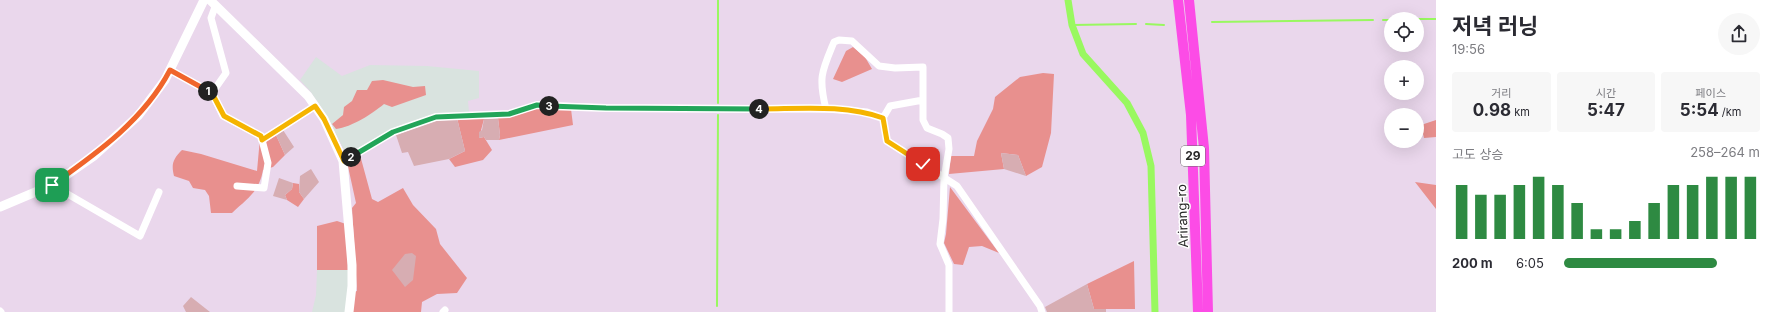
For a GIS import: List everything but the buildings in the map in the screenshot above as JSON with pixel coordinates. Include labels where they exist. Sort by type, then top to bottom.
[{"type":"main road","name":"Arirang-ro","points":[[1178,0],[1191,115],[1198,312]]},
{"type":"main road","name":"Arirang-ro","points":[[1189,0],[1204,148],[1208,312]]},
{"type":"street","points":[[0,207],[52,185],[94,156],[138,116],[165,80],[204,0]]},
{"type":"street","points":[[212,93],[226,73],[211,18],[213,3]]},
{"type":"street","points":[[213,3],[308,96],[324,119],[344,161],[352,265],[352,286],[349,312]]},
{"type":"street","points":[[826,109],[820,80],[822,68],[834,42],[839,40],[852,41],[879,66],[895,68],[923,67],[922,120],[927,128],[948,138],[940,244],[948,265],[949,312]]},
{"type":"street","points":[[170,70],[212,93],[224,116],[261,136],[268,164],[264,188],[237,186]]},
{"type":"street","points":[[923,100],[890,106],[883,118],[887,141],[957,186],[1040,306],[1042,312]]},
{"type":"street","points":[[344,161],[393,132],[436,117],[509,114],[537,105],[606,108],[826,109],[867,112],[883,118]]},
{"type":"street","points":[[262,140],[315,106]]},
{"type":"street","points":[[52,185],[140,236],[152,213],[159,192]]},
{"type":"shaded area","points":[[853,47],[865,57],[872,69],[842,82],[833,79],[846,51]]},
{"type":"shaded area","points":[[316,57],[342,76],[370,65],[427,66],[479,71],[479,98],[468,101],[469,112],[438,114],[347,156],[328,118],[310,91],[300,80]]},
{"type":"shaded area","points":[[1043,73],[1054,74],[1051,133],[1042,167],[1026,176],[1018,155],[1001,153],[1004,169],[949,174],[951,156],[974,156],[977,141],[993,109],[995,97],[1020,77]]},
{"type":"shaded area","points":[[383,80],[413,87],[425,86],[426,95],[392,107],[384,104],[362,120],[349,126],[336,129],[332,124],[343,115],[344,107],[352,101],[357,90],[367,90],[372,81]]},
{"type":"shaded area","points":[[536,108],[571,109],[573,125],[499,140],[500,135],[498,118]]},
{"type":"shaded area","points":[[457,118],[484,119],[479,138],[484,137],[492,150],[483,160],[455,167],[449,159],[465,151]]},
{"type":"shaded area","points":[[457,118],[465,151],[449,159],[414,166],[408,152],[402,153],[396,135],[433,121]]},
{"type":"shaded area","points":[[498,118],[500,135],[499,140],[486,140],[484,137],[479,138],[479,132],[482,130],[484,119]]},
{"type":"shaded area","points":[[1436,120],[1436,137],[1424,138],[1424,124]]},
{"type":"shaded area","points":[[283,130],[294,147],[285,155],[276,135]]},
{"type":"shaded area","points":[[276,135],[285,155],[273,167],[263,170],[256,189],[248,199],[232,213],[211,213],[209,196],[205,190],[193,188],[189,181],[174,176],[174,162],[182,150],[201,154],[257,171],[260,138]]},
{"type":"shaded area","points":[[1001,153],[1018,155],[1026,176],[1004,169]]},
{"type":"shaded area","points":[[360,155],[372,199],[378,202],[403,188],[413,205],[436,229],[440,244],[467,278],[457,293],[437,294],[422,302],[421,312],[346,312],[349,293],[357,291],[352,208],[356,203],[347,162]]},
{"type":"shaded area","points":[[311,169],[319,182],[304,199],[299,192],[300,176]]},
{"type":"shaded area","points":[[279,178],[293,183],[292,189],[285,195],[287,200],[273,196]]},
{"type":"shaded area","points":[[1415,182],[1436,185],[1436,209]]},
{"type":"shaded area","points":[[293,183],[299,184],[299,192],[304,199],[298,207],[287,200],[285,195],[292,189]]},
{"type":"shaded area","points":[[950,187],[999,253],[982,246],[969,247],[963,265],[954,264],[944,243]]},
{"type":"shaded area","points":[[337,221],[346,224],[348,270],[317,270],[317,226]]},
{"type":"shaded area","points":[[412,253],[416,256],[413,280],[405,287],[392,270],[405,254]]},
{"type":"shaded area","points":[[1134,261],[1135,309],[1094,309],[1087,284]]},
{"type":"shaded area","points":[[317,270],[348,270],[349,293],[345,312],[312,312],[316,295]]},
{"type":"shaded area","points":[[1087,284],[1094,309],[1106,309],[1106,312],[1047,312],[1045,307]]},
{"type":"shaded area","points":[[191,297],[210,312],[186,312],[183,306]]},
{"type":"waterway","points":[[718,0],[718,103]]},
{"type":"waterway","points":[[1068,0],[1072,25],[1083,54],[1127,103],[1143,133],[1151,166],[1155,312]]},
{"type":"waterway","points":[[1424,19],[1436,19]]},
{"type":"waterway","points":[[1212,22],[1373,20]]},
{"type":"waterway","points":[[1072,25],[1136,24]]},
{"type":"waterway","points":[[1146,24],[1164,25]]},
{"type":"waterway","points":[[717,306],[718,115]]},
{"type":"route","points":[[52,185],[94,156],[138,116],[165,80],[170,70],[212,93],[224,116],[261,136],[262,140],[315,106],[324,119],[344,161],[393,132],[436,117],[466,115],[490,116],[509,114],[537,105],[606,108],[826,109],[867,112],[883,118],[887,141],[923,164]]}]
